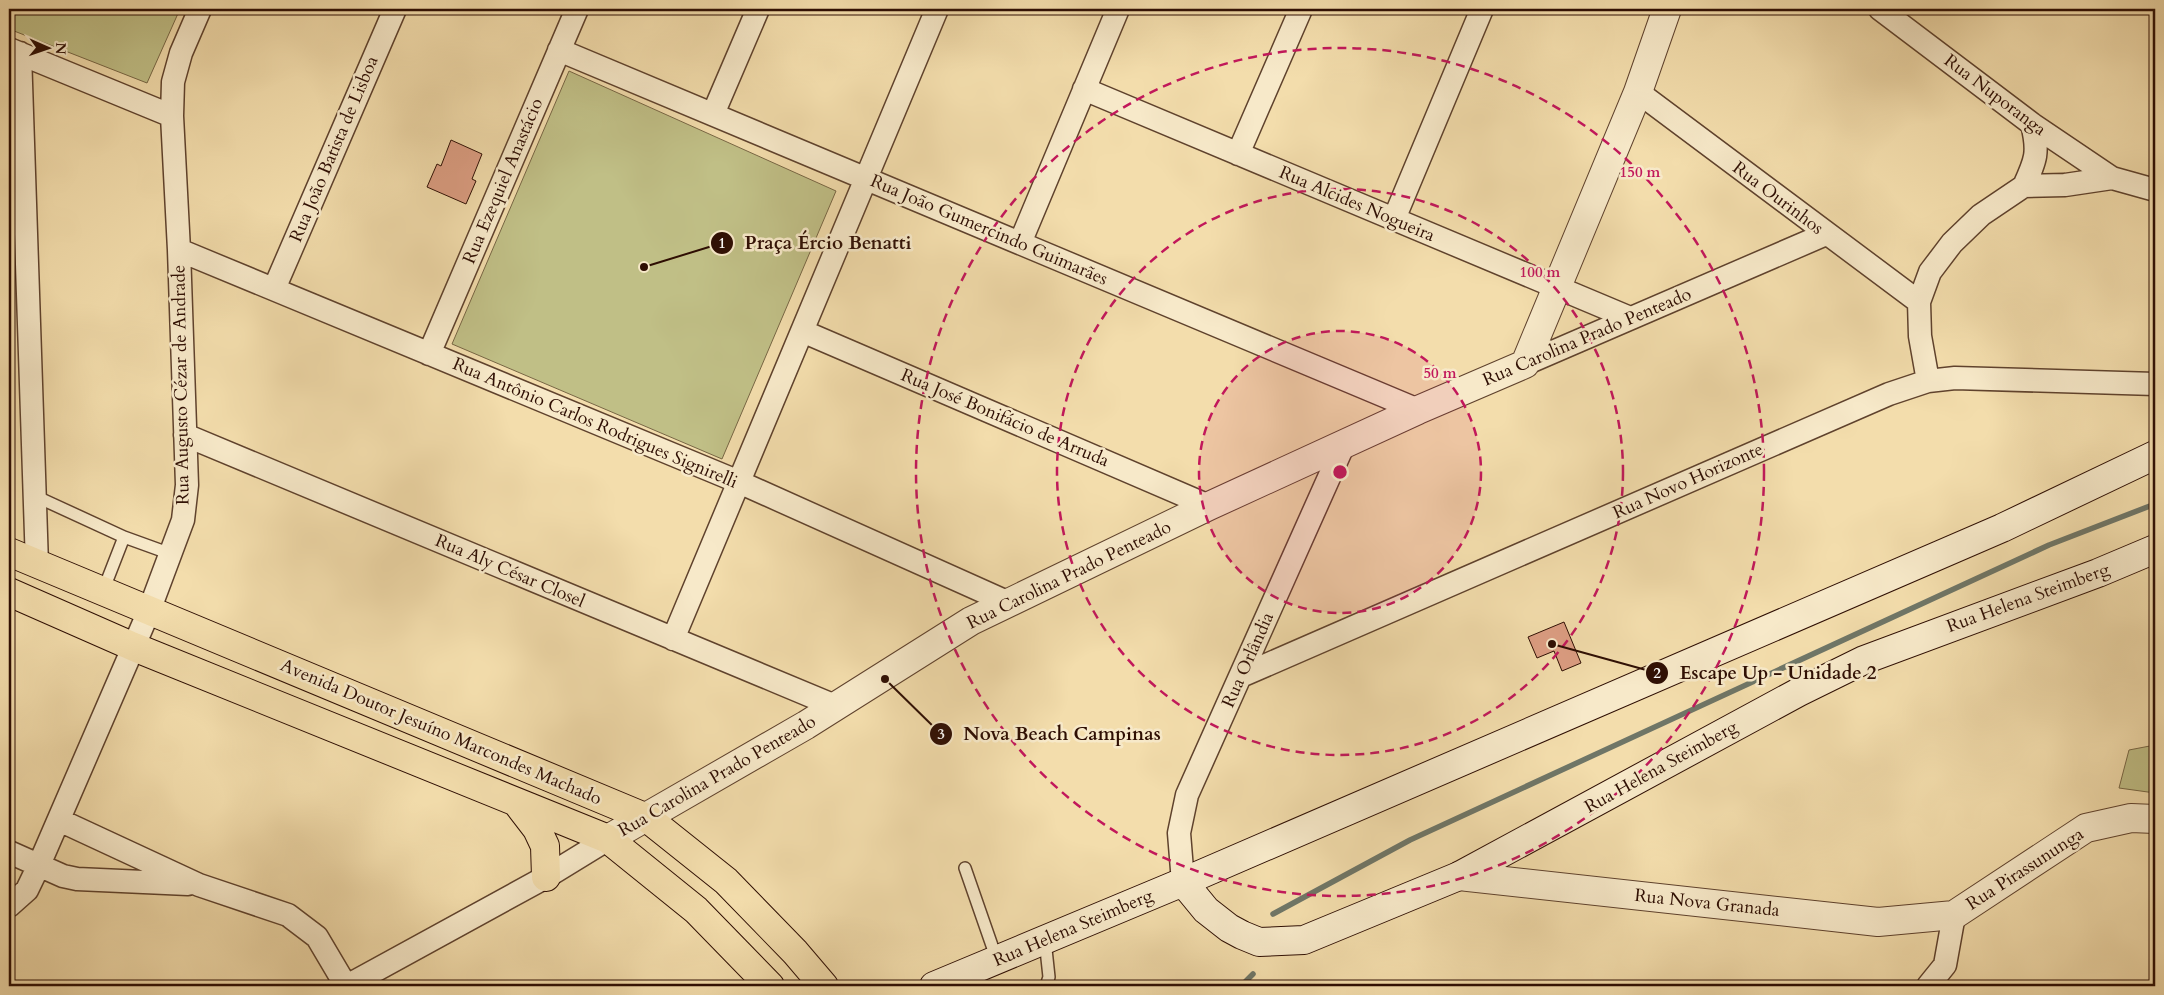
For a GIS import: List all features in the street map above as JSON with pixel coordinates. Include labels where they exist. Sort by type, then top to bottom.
[{"type":"main road","points":[[1525,364],[1638,92],[1667,9]]},
{"type":"main road","name":"Rua Carolina Prado Penteado","points":[[608,840],[835,706],[971,621],[1209,506],[1418,410],[1525,364]]},
{"type":"main road","name":"Rua Helena Steimberg","points":[[934,986],[1183,882],[2002,528],[2155,455]]},
{"type":"main road","name":"Rua Helena Steimberg","points":[[1183,882],[1206,910],[1229,928],[1259,942],[1304,940],[1459,876],[1799,692],[1864,660],[2098,573],[2155,549]]},
{"type":"main road","name":"Avenida Doutor Jesuíno Marcondes Machado","points":[[9,552],[646,818],[726,881],[796,952],[824,986]]},
{"type":"main road","name":"Avenida Doutor Jesuíno Marcondes Machado","points":[[9,592],[134,647],[608,840],[696,910],[770,986]]},
{"type":"main road","points":[[517,803],[537,829],[545,846],[546,877]]},
{"type":"main road","name":"Rua Pirassununga","points":[[1954,915],[2086,828],[2131,818],[2155,818]]},
{"type":"main road","name":"Rua Nova Granada","points":[[1459,876],[1878,922],[1954,915]]},
{"type":"main road","points":[[696,910],[726,881]]},
{"type":"street","name":"Rua Augusto Cézar de Andrade","points":[[9,906],[27,890],[39,865],[134,647],[184,520],[187,485],[179,250],[172,116],[173,82],[181,53],[200,9]]},
{"type":"street","name":"Rua João Batista de Lisboa","points":[[274,289],[394,9]]},
{"type":"street","name":"Rua Ezequiel Anastácio","points":[[429,354],[577,9]]},
{"type":"street","points":[[713,114],[758,9]]},
{"type":"street","points":[[673,639],[937,9]]},
{"type":"street","points":[[1020,243],[1118,9]]},
{"type":"street","points":[[1238,154],[1301,9]]},
{"type":"street","points":[[1394,219],[1482,9]]},
{"type":"street","name":"Rua Nuporanga","points":[[1880,9],[2032,124],[2112,178]]},
{"type":"street","name":"Rua João Gumercindo Guimarães","points":[[559,50],[1418,410]]},
{"type":"street","points":[[37,565],[35,496],[18,286],[14,51],[172,116]]},
{"type":"street","name":"Rua Alcides Nogueira","points":[[1084,89],[1630,318]]},
{"type":"street","name":"Rua Ourinhos","points":[[1638,92],[1919,302]]},
{"type":"street","points":[[2024,186],[2034,163],[2037,144],[2032,124]]},
{"type":"street","points":[[1928,381],[1920,336],[1919,302],[1930,272],[1952,244],[1981,214],[2024,186],[2065,185],[2112,178],[2155,190]]},
{"type":"street","name":"Rua Carolina Prado Penteado","points":[[1525,364],[1826,234]]},
{"type":"street","name":"Rua Antônio Carlos Rodrigues Signirelli","points":[[179,250],[738,482],[1009,603]]},
{"type":"street","name":"Rua José Bonifácio de Arruda","points":[[802,330],[1209,506]]},
{"type":"street","name":"Rua Novo Horizonte","points":[[1241,676],[1889,394],[1928,381],[1965,378],[2155,384]]},
{"type":"street","name":"Rua Aly César Closel","points":[[185,435],[835,706]]},
{"type":"street","name":"Rua Orlândia","points":[[1183,882],[1179,833],[1187,795],[1344,444]]},
{"type":"street","points":[[59,820],[199,885],[288,915],[317,937],[347,986]]},
{"type":"street","name":"Rua Carolina Prado Penteado","points":[[347,986],[546,877],[608,840]]},
{"type":"street","points":[[9,852],[63,876],[77,879],[199,885]]},
{"type":"street","points":[[1928,986],[1945,965],[1954,915]]},
{"type":"lane","points":[[35,496],[124,537],[171,554]]},
{"type":"lane","points":[[102,592],[124,537]]},
{"type":"lane","points":[[965,868],[996,960]]},
{"type":"lane","points":[[1045,940],[1049,977],[1046,986]]},
{"type":"shaded area","points":[[9,9],[180,9],[147,83],[9,29]]},
{"type":"shaded area","points":[[569,71],[836,191],[722,459],[452,344]]},
{"type":"shaded area","points":[[2155,745],[2155,793],[2119,788],[2129,750]]},
{"type":"building","points":[[451,140],[482,154],[472,179],[476,181],[466,204],[427,187],[437,164],[441,166]]},
{"type":"building","points":[[1564,622],[1581,663],[1562,671],[1554,651],[1537,658],[1528,637]]},
{"type":"waterway","points":[[1273,914],[1410,840],[2049,545],[2155,504]]},
{"type":"waterway","points":[[1241,986],[1253,974]]},
{"type":"place","name":"Praça Ércio Benatti","points":[[644,267]]},
{"type":"place","name":"Escape Up - Unidade 2","points":[[1552,644]]},
{"type":"place","name":"Nova Beach Campinas","points":[[885,679]]}]
